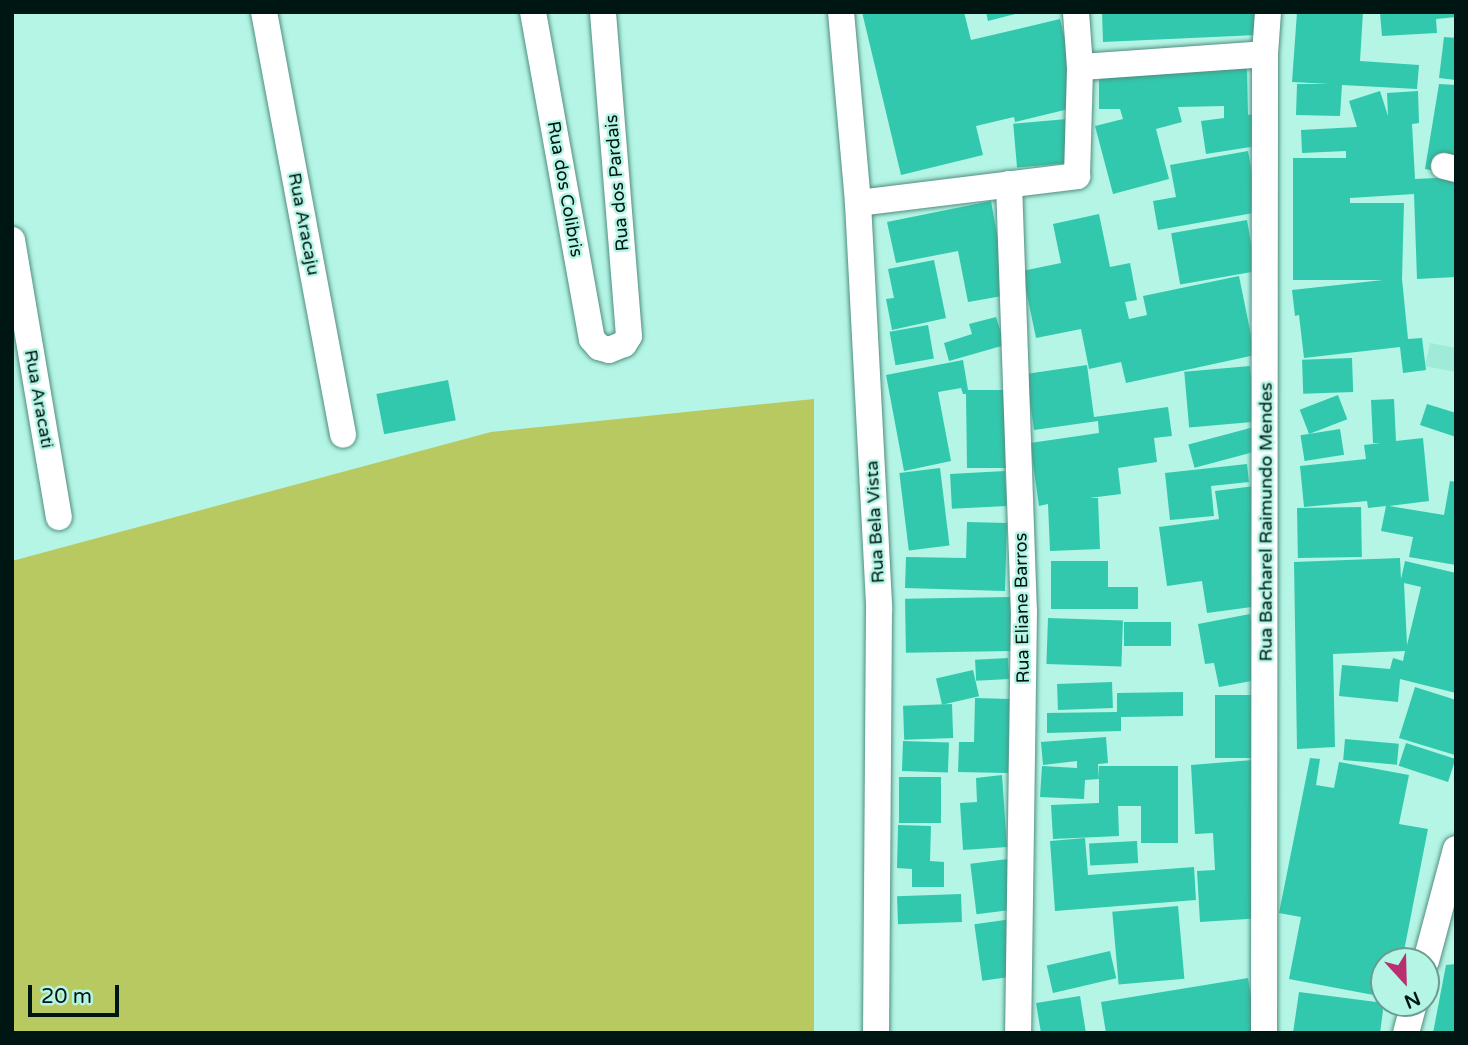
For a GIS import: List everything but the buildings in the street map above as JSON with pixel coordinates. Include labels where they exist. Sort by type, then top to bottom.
[{"type":"street","name":"Rua Aracaju","points":[[264,12],[343,435]]},
{"type":"street","name":"Rua dos Colibris","points":[[533,12],[592,339],[599,347],[616,349]]},
{"type":"street","name":"Rua dos Pardais","points":[[603,12],[629,336],[616,349]]},
{"type":"street","name":"Rua Bela Vista","points":[[841,12],[858,203],[879,609],[876,1033]]},
{"type":"street","points":[[858,203],[1077,176],[1080,67],[1076,12]]},
{"type":"street","name":"Rua Bacharel Raimundo Mendes","points":[[1264,1033],[1265,54],[1268,12]]},
{"type":"street","points":[[1080,67],[1265,54]]},
{"type":"street","name":"Rua Eliane Barros","points":[[1009,184],[1024,611],[1018,1033]]},
{"type":"street","name":"Rua Aracati","points":[[12,240],[59,517]]},
{"type":"street","points":[[1430,947],[1456,849]]},
{"type":"shaded area","points":[[1430,343],[1456,348],[1456,372],[1425,366]]},
{"type":"green space","points":[[814,399],[814,1033],[12,1033],[12,561],[491,432]]}]
